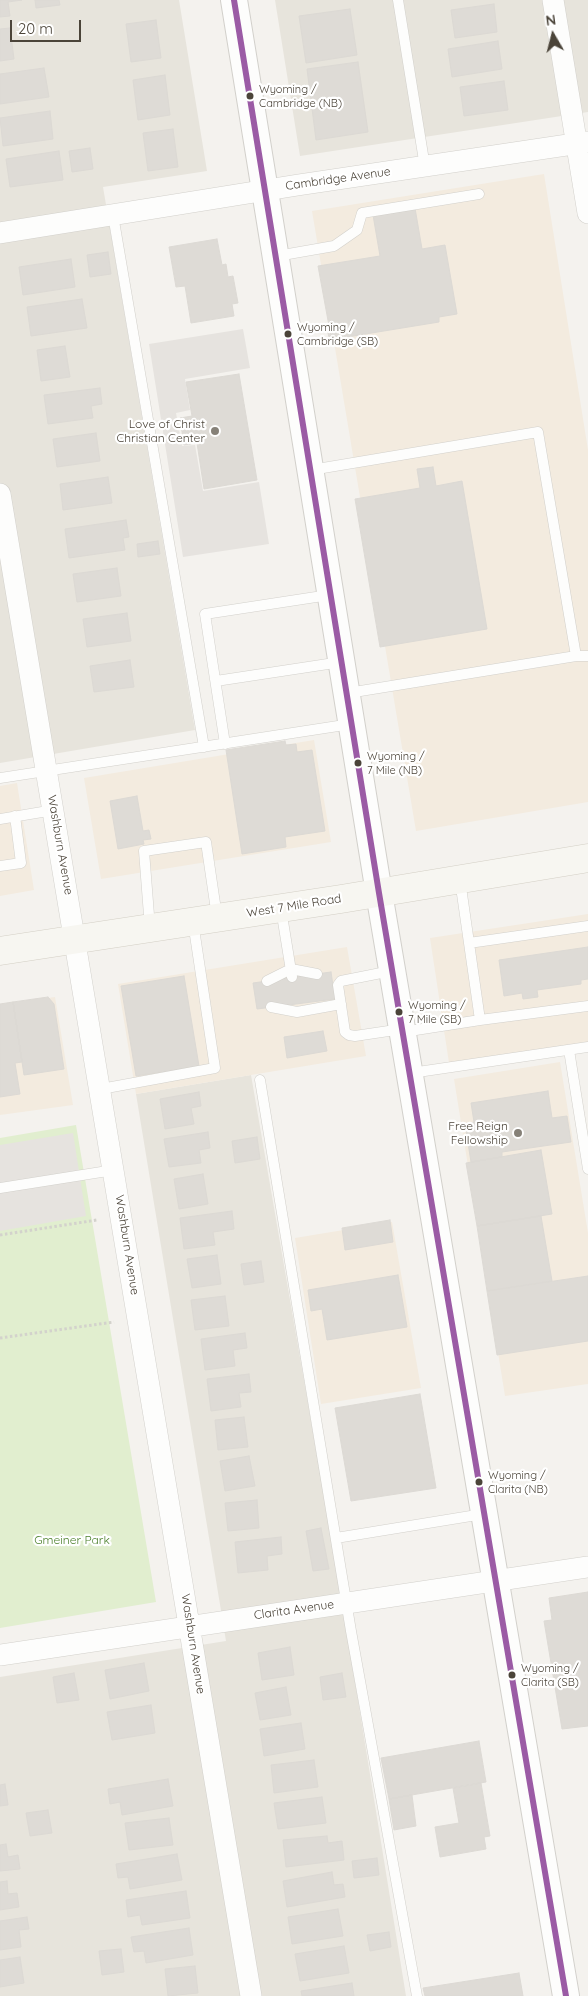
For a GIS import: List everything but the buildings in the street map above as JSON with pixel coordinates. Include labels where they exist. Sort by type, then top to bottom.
[{"type":"main road","name":"West 7 Mile Road","points":[[0,952],[379,893],[588,858]]},
{"type":"street","points":[[234,0],[379,893],[486,1514],[566,1996]]},
{"type":"street","points":[[553,0],[582,143],[588,213]]},
{"type":"street","name":"Cambridge Avenue","points":[[0,233],[265,190],[582,143]]},
{"type":"street","name":"Washburn Avenue","points":[[0,494],[251,1996]]},
{"type":"street","name":"Clarita Avenue","points":[[0,1655],[588,1567]]},
{"type":"lane","points":[[398,0],[425,167]]},
{"type":"lane","points":[[277,256],[334,246],[357,230],[362,213],[479,194]]},
{"type":"lane","points":[[113,215],[204,747]]},
{"type":"lane","points":[[310,470],[538,432],[576,656]]},
{"type":"lane","points":[[225,744],[205,614],[330,595]]},
{"type":"lane","points":[[346,693],[576,656],[588,656]]},
{"type":"lane","points":[[216,681],[342,662]]},
{"type":"lane","points":[[0,778],[351,724]]},
{"type":"lane","points":[[0,818],[54,810]]},
{"type":"lane","points":[[0,866],[21,863],[15,816]]},
{"type":"lane","points":[[100,1088],[215,1068],[205,920],[206,842],[144,851],[150,929]]},
{"type":"lane","points":[[460,879],[480,1020]]},
{"type":"lane","points":[[280,908],[291,973]]},
{"type":"lane","points":[[469,943],[588,926]]},
{"type":"lane","points":[[392,970],[344,979],[338,985],[345,1032],[349,1035],[356,1036],[402,1031],[588,1006]]},
{"type":"lane","points":[[267,981],[291,973],[317,974]]},
{"type":"lane","points":[[297,1008],[320,1001]]},
{"type":"lane","points":[[271,1007],[297,1008],[341,1004]]},
{"type":"lane","points":[[410,1073],[588,1048]]},
{"type":"lane","points":[[569,1050],[588,1169]]},
{"type":"lane","points":[[260,1080],[346,1603],[417,1996]]},
{"type":"lane","points":[[0,1188],[114,1170]]},
{"type":"lane","points":[[336,1538],[486,1514]]},
{"type":"path","points":[[0,1235],[97,1220]]},
{"type":"path","points":[[0,1338],[114,1322]]},
{"type":"shaded area","points":[[0,0],[179,0],[207,171],[103,187],[195,730],[0,763]]},
{"type":"shaded area","points":[[275,0],[588,0],[588,112],[300,156]]},
{"type":"shaded area","points":[[544,174],[588,450],[588,802],[416,831],[312,211]]},
{"type":"shaded area","points":[[243,329],[250,368],[185,379],[190,410],[176,413],[182,446],[195,445],[203,491],[259,482],[269,544],[183,557],[149,344]]},
{"type":"shaded area","points":[[314,740],[331,842],[101,879],[84,778]]},
{"type":"shaded area","points":[[17,783],[34,890],[0,896],[0,786]]},
{"type":"shaded area","points":[[588,914],[588,1042],[449,1063],[430,938]]},
{"type":"shaded area","points":[[347,947],[366,1056],[136,1094],[118,984]]},
{"type":"shaded area","points":[[55,997],[73,1105],[0,1115],[0,1005]]},
{"type":"shaded area","points":[[560,1062],[588,1233],[588,1384],[505,1396],[454,1079]]},
{"type":"shaded area","points":[[251,1075],[337,1571],[406,1996],[0,1996],[0,1677],[226,1641],[136,1094]]},
{"type":"shaded area","points":[[73,1133],[86,1216],[0,1231],[0,1145]]},
{"type":"shaded area","points":[[392,1222],[421,1388],[321,1404],[295,1238]]},
{"type":"green space","name":"Gmeiner Park","points":[[76,1125],[156,1602],[0,1628],[0,1138]]},
{"type":"transit line","points":[[234,0],[379,893],[566,1996]]},
{"type":"place","name":"Wyoming / Cambridge (NB)","points":[[250,96]]},
{"type":"place","name":"Wyoming / Cambridge (SB)","points":[[288,334]]},
{"type":"place","name":"Love of Christ Christian Center","points":[[215,431]]},
{"type":"place","name":"Wyoming / 7 Mile (NB)","points":[[358,763]]},
{"type":"place","name":"Wyoming / 7 Mile (SB)","points":[[399,1012]]},
{"type":"place","name":"Free Reign Fellowship","points":[[518,1133]]},
{"type":"place","name":"Wyoming / Clarita (NB)","points":[[479,1482]]},
{"type":"place","name":"Wyoming / Clarita (SB)","points":[[512,1675]]}]
